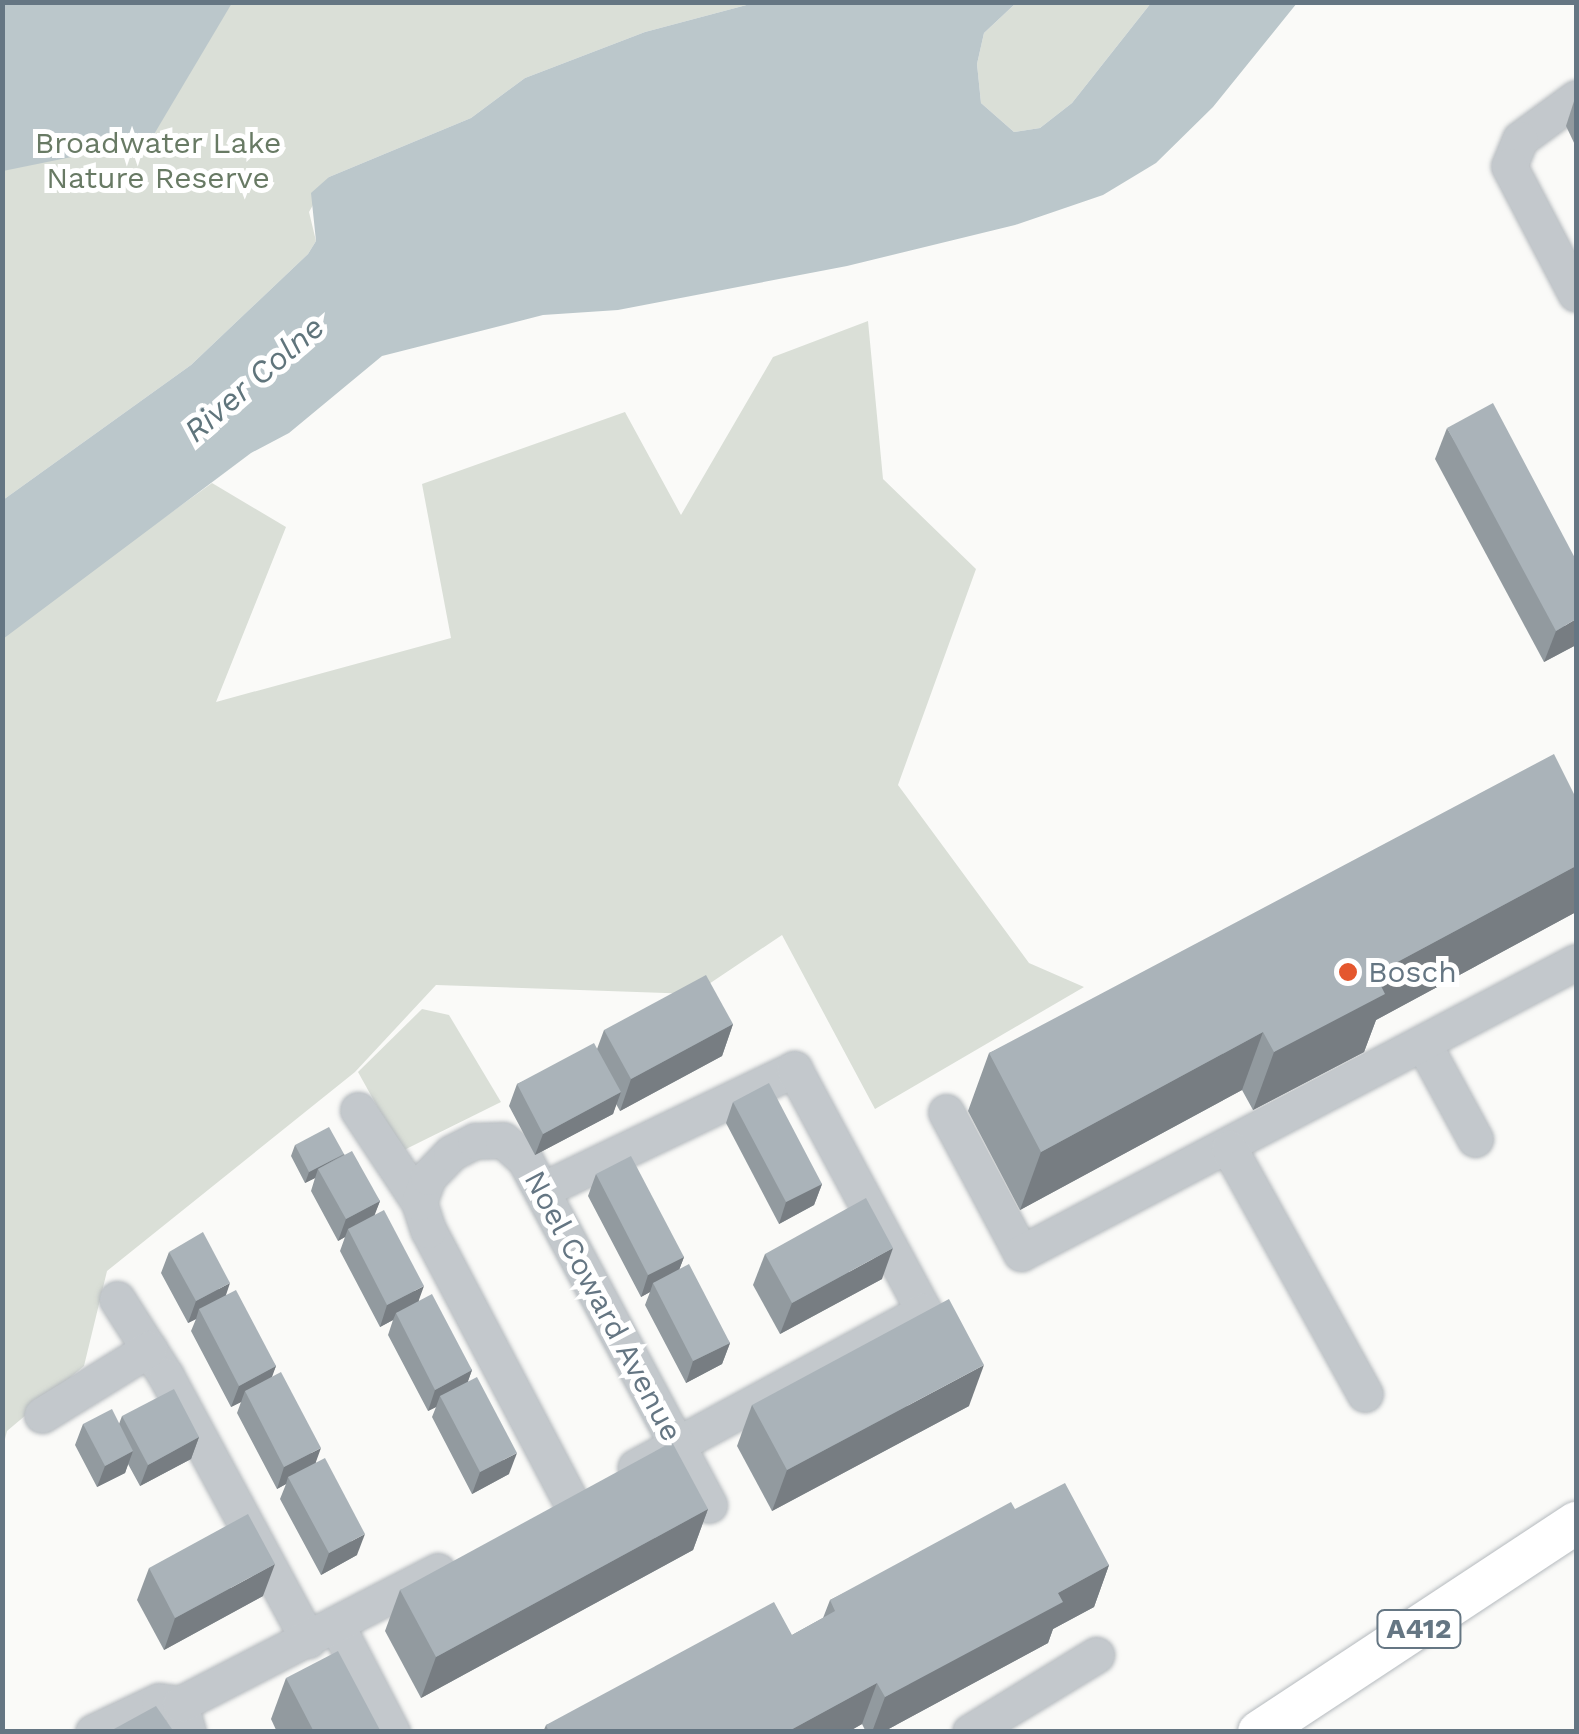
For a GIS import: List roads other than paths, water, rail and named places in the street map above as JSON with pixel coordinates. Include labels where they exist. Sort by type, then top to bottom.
[{"type":"main road","name":"A412","points":[[1259,1732],[1576,1524]]},
{"type":"street","points":[[1576,98],[1520,139],[1510,166],[1576,294]]},
{"type":"street","points":[[946,1112],[1021,1254],[1229,1148],[1576,962]]},
{"type":"street","points":[[1424,1045],[1475,1139]]},
{"type":"street","points":[[538,1519],[924,1311],[794,1069],[542,1190]]},
{"type":"street","points":[[358,1110],[419,1202],[428,1230],[571,1502]]},
{"type":"street","name":"Noel Coward Avenue","points":[[419,1202],[428,1178],[451,1153],[475,1141],[503,1140],[526,1160],[709,1505]]},
{"type":"street","points":[[1229,1148],[1365,1394]]},
{"type":"street","points":[[117,1298],[322,1632],[392,1732]]},
{"type":"street","points":[[42,1416],[149,1349]]},
{"type":"street","points":[[93,1732],[158,1700],[184,1718],[322,1632],[470,1554]]},
{"type":"street","points":[[970,1732],[1096,1655]]},
{"type":"water","points":[[3,2],[232,3],[150,141],[3,171]]},
{"type":"water","name":"River Colne","points":[[754,3],[1016,3],[984,33],[977,64],[981,103],[1014,132],[1040,128],[1072,103],[1151,3],[1297,3],[1213,107],[1156,163],[1103,195],[1015,225],[847,266],[618,310],[543,315],[382,356],[289,433],[251,453],[3,639],[3,500],[191,365],[308,254],[316,241],[311,193],[329,177],[471,118],[525,78],[645,32]]},
{"type":"place","name":"Bosch","points":[[1348,972]]},
{"type":"park label","name":"Broadwater Lake Nature Reserve","points":[[158,160]]}]
